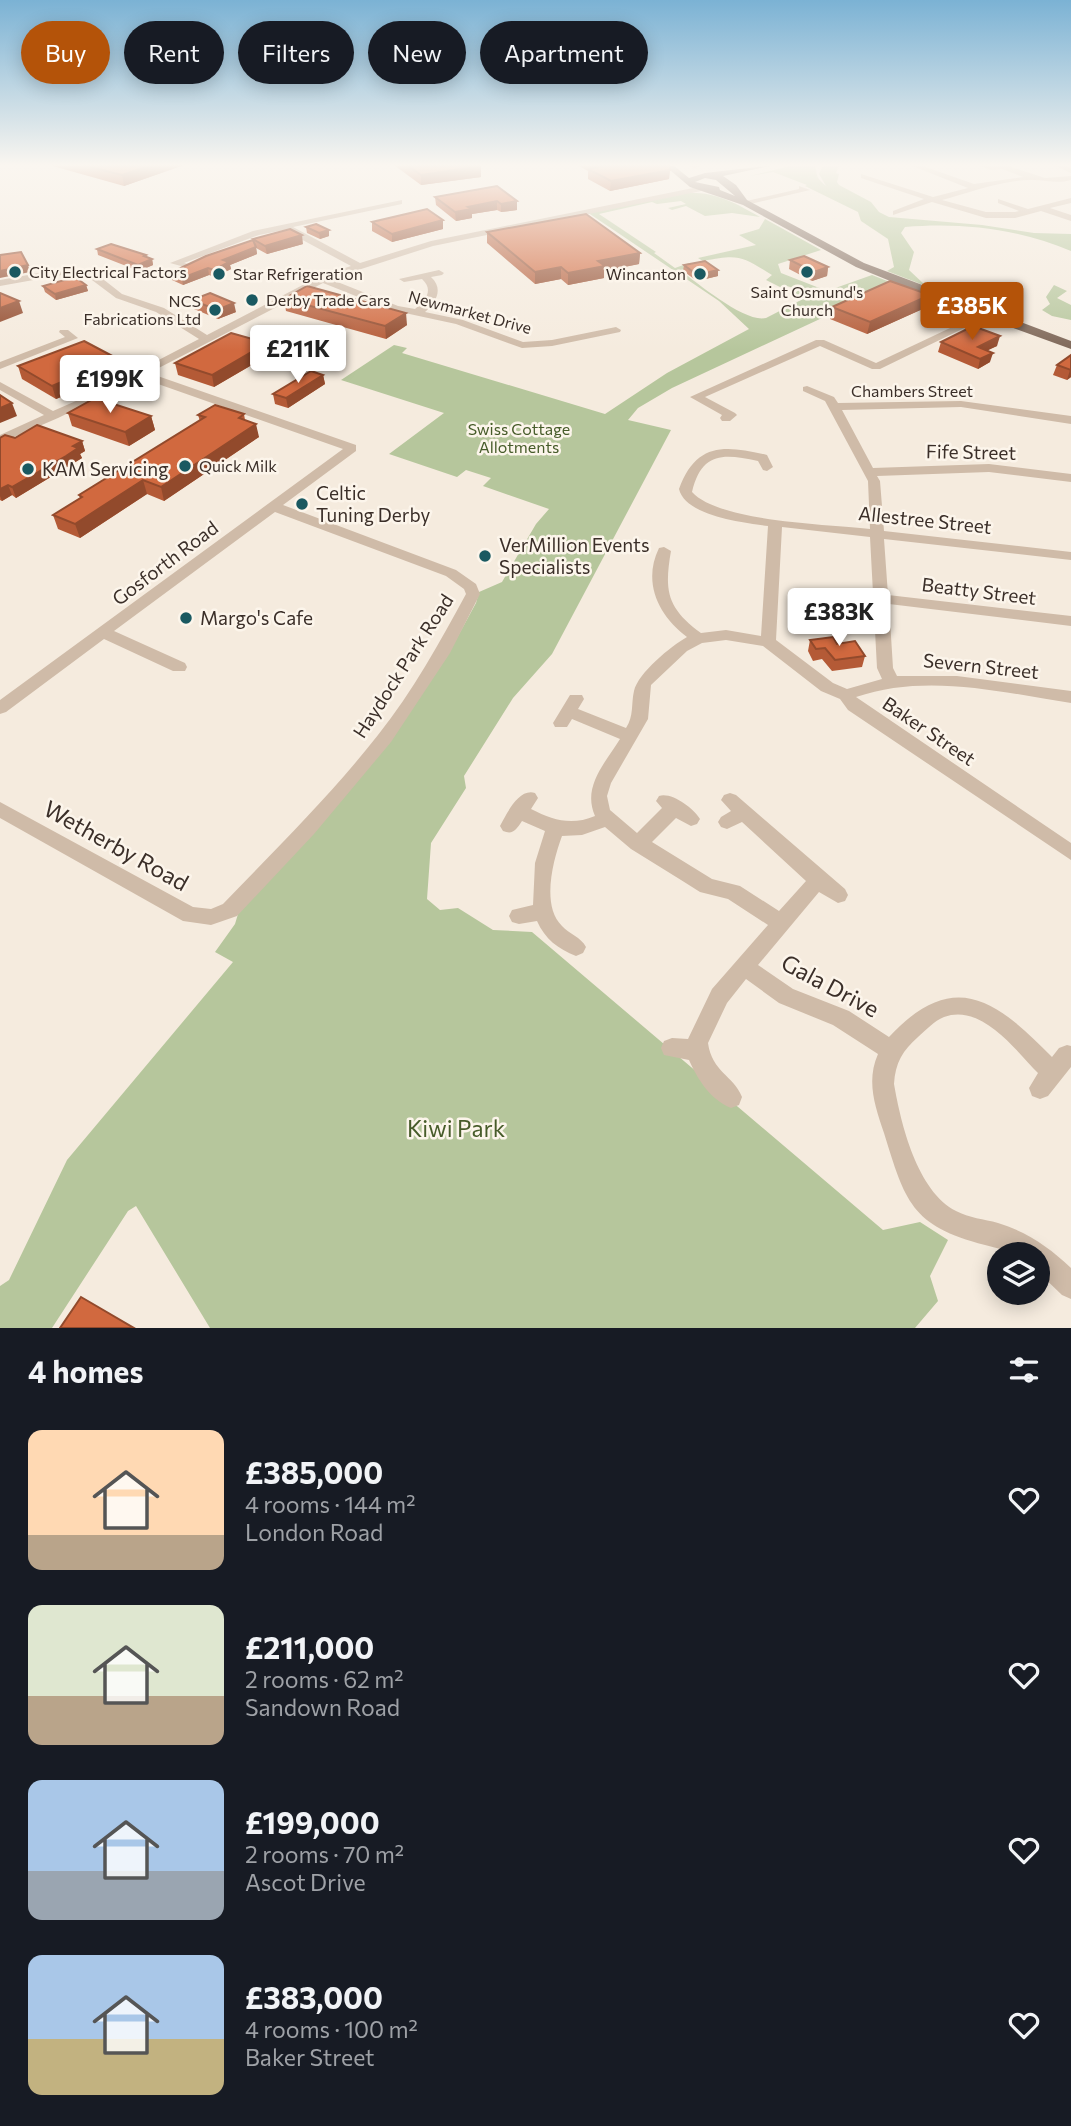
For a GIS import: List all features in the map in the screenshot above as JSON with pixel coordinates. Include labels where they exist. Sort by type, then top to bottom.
[{"type":"main road","points":[[790,227],[876,272],[1071,345]]},
{"type":"street","points":[[189,267],[175,263],[279,227]]},
{"type":"street","points":[[284,227],[358,266]]},
{"type":"street","points":[[0,439],[140,374],[321,279],[463,236],[506,227]]},
{"type":"street","points":[[0,283],[67,271],[91,274],[119,296],[160,310],[206,339]]},
{"type":"street","points":[[404,279],[439,273]]},
{"type":"street","points":[[416,314],[432,299],[434,292],[432,283],[424,276]]},
{"type":"street","name":"Newmarket Drive","points":[[321,279],[389,306],[458,322],[522,345],[552,343],[616,330]]},
{"type":"street","points":[[726,418],[731,415],[696,397],[820,342],[876,367],[988,314]]},
{"type":"street","points":[[0,366],[68,335],[83,344]]},
{"type":"street","name":"Gosforth Road","points":[[0,708],[352,448],[140,374]]},
{"type":"street","points":[[0,385],[54,416]]},
{"type":"street","points":[[807,389],[822,392],[828,397],[876,486],[885,668],[892,681]]},
{"type":"street","name":"Chambers Street","points":[[835,407],[961,404],[1071,420]]},
{"type":"street","name":"Allestree Street","points":[[764,459],[720,452],[708,454],[685,492],[691,500],[738,518],[1071,556]]},
{"type":"street","name":"Fife Street","points":[[870,472],[989,468],[1071,478]]},
{"type":"street","name":"Haydock Park Road","points":[[211,917],[230,910],[307,829],[386,738],[442,653],[473,594],[471,587],[451,573],[272,506]]},
{"type":"street","points":[[775,523],[768,642],[726,635],[698,638],[682,647],[645,683],[641,694],[640,719],[599,790],[600,807],[607,820],[638,844],[707,886],[733,892],[780,922]]},
{"type":"street","points":[[664,551],[660,570],[661,593],[666,612],[698,638]]},
{"type":"street","name":"Beatty Street","points":[[883,599],[1071,621]]},
{"type":"street","points":[[104,633],[179,667]]},
{"type":"street","name":"Baker Street","points":[[768,642],[827,687],[846,695],[854,706],[1071,853]]},
{"type":"street","name":"Severn Street","points":[[846,695],[861,688],[920,678],[1071,697]]},
{"type":"street","points":[[569,711],[630,736]]},
{"type":"street","points":[[638,844],[669,805],[691,819]]},
{"type":"street","name":"Wetherby Road","points":[[0,809],[190,915],[211,917]]},
{"type":"street","points":[[734,811],[838,895]]},
{"type":"street","points":[[519,812],[555,830],[579,830],[607,820]]},
{"type":"street","points":[[555,830],[547,845],[544,863],[544,912],[553,931],[576,947]]},
{"type":"street","points":[[731,1097],[714,1083],[697,1050],[697,1043],[719,996],[818,880]]},
{"type":"street","points":[[519,916],[544,912]]},
{"type":"street","name":"Gala Drive","points":[[745,967],[786,996],[841,1018],[891,1050]]},
{"type":"street","points":[[1053,1071],[1003,1024],[981,1011],[947,1006],[930,1014],[901,1038],[891,1050],[882,1079],[884,1102],[914,1187],[922,1197],[957,1226],[1007,1239],[1038,1255],[1071,1286]]},
{"type":"street","points":[[672,1048],[697,1050]]},
{"type":"green space","name":"Kiwi Park","points":[[609,227],[618,227],[675,268],[689,263],[694,265],[681,271],[722,301],[746,315],[757,318],[766,318],[803,299],[792,295],[799,290],[784,285],[780,287],[766,280],[772,275],[740,258],[703,261],[698,258],[756,245],[739,235],[760,227],[779,227],[821,250],[778,264],[781,273],[827,291],[872,275],[895,284],[672,388],[638,408],[628,420],[671,430],[552,654],[513,698],[464,776],[466,788],[431,843],[427,899],[440,910],[458,908],[493,930],[532,932],[883,1230],[920,1222],[948,1240],[930,1276],[938,1301],[915,1328],[210,1328],[136,1206],[128,1211],[52,1328],[0,1328],[0,1286],[9,1280],[67,1160],[233,962],[215,952],[235,924],[238,914],[446,658],[476,603],[479,592],[502,582],[536,524],[549,509],[483,486],[491,478],[466,470],[457,477],[389,454],[444,413],[341,380],[394,345],[407,348],[402,353],[605,414],[667,373],[749,329],[719,301]]},
{"type":"green space","points":[[870,227],[906,227],[901,233],[914,252],[909,270],[926,286],[887,271],[894,267],[888,239]]},
{"type":"green space","points":[[969,227],[1071,234],[1071,251],[1011,232]]},
{"type":"green space","points":[[1054,285],[1067,291],[1057,298],[1071,305],[1071,320],[1052,316],[1042,310],[1050,304],[1046,297]]},
{"type":"building","points":[[306,227],[322,227],[329,230],[319,233]]},
{"type":"building","points":[[380,227],[418,227],[392,234]]},
{"type":"building","points":[[515,227],[604,227],[640,253],[598,261],[605,266],[568,273],[561,267],[535,272],[487,232]]},
{"type":"building","points":[[290,229],[302,235],[265,246],[253,239]]},
{"type":"building","points":[[253,240],[256,247],[223,260],[229,262],[214,270],[208,268],[182,278],[170,273],[206,256]]},
{"type":"building","points":[[111,244],[152,259],[138,265],[97,249]]},
{"type":"building","points":[[21,252],[28,265],[0,271],[0,255]]},
{"type":"building","points":[[804,256],[828,267],[814,272],[790,260]]},
{"type":"building","points":[[705,261],[718,270],[697,275],[684,265]]},
{"type":"building","points":[[75,277],[86,285],[55,294],[43,286]]},
{"type":"building","points":[[890,281],[930,295],[870,322],[832,307]]},
{"type":"building","points":[[307,286],[406,313],[385,326],[284,299]]},
{"type":"building","points":[[0,293],[19,301],[0,308]]},
{"type":"building","points":[[210,293],[234,303],[217,310],[192,300]]},
{"type":"building","points":[[973,326],[1000,336],[978,347],[993,353],[980,359],[941,342]]},
{"type":"building","points":[[231,333],[267,343],[212,375],[175,363]]},
{"type":"building","points":[[84,341],[118,359],[52,386],[18,366]]},
{"type":"building","points":[[1071,355],[1071,370],[1057,365]]},
{"type":"building","points":[[311,371],[323,375],[286,398],[273,394]]},
{"type":"building","points":[[0,395],[12,403],[0,408]]},
{"type":"building","points":[[95,398],[151,416],[125,432],[68,413]]},
{"type":"building","points":[[215,405],[244,414],[239,418],[256,424],[161,487],[143,480],[75,524],[53,515],[82,497],[79,495],[205,417],[198,415]]},
{"type":"building","name":"KAM Servicing","points":[[37,425],[82,441],[73,446],[78,448],[66,456],[12,487],[8,485],[0,489],[0,438],[5,435],[15,438]]},
{"type":"building","points":[[833,637],[837,644],[855,641],[865,656],[835,660],[825,648],[816,649],[810,640]]},
{"type":"building","points":[[81,1297],[134,1328],[60,1328]]},
{"type":"place","name":"City Electrical Factors","points":[[15,272]]},
{"type":"place","name":"Saint Osmund's Church","points":[[807,272]]},
{"type":"place","name":"Star Refrigeration","points":[[219,274]]},
{"type":"place","name":"Wincanton","points":[[700,274]]},
{"type":"place","name":"Derby Trade Cars","points":[[252,300]]},
{"type":"place","name":"NCS Fabrications Ltd","points":[[215,310]]},
{"type":"place","name":"Quick Milk","points":[[185,466]]},
{"type":"place","name":"KAM Servicing","points":[[28,469]]},
{"type":"place","name":"Celtic Tuning Derby","points":[[302,504]]},
{"type":"place","name":"VerMillion Events Specialists","points":[[485,556]]},
{"type":"place","name":"Margo's Cafe","points":[[186,618]]},
{"type":"park label","name":"Swiss Cottage Allotments","points":[[519,438]]}]
